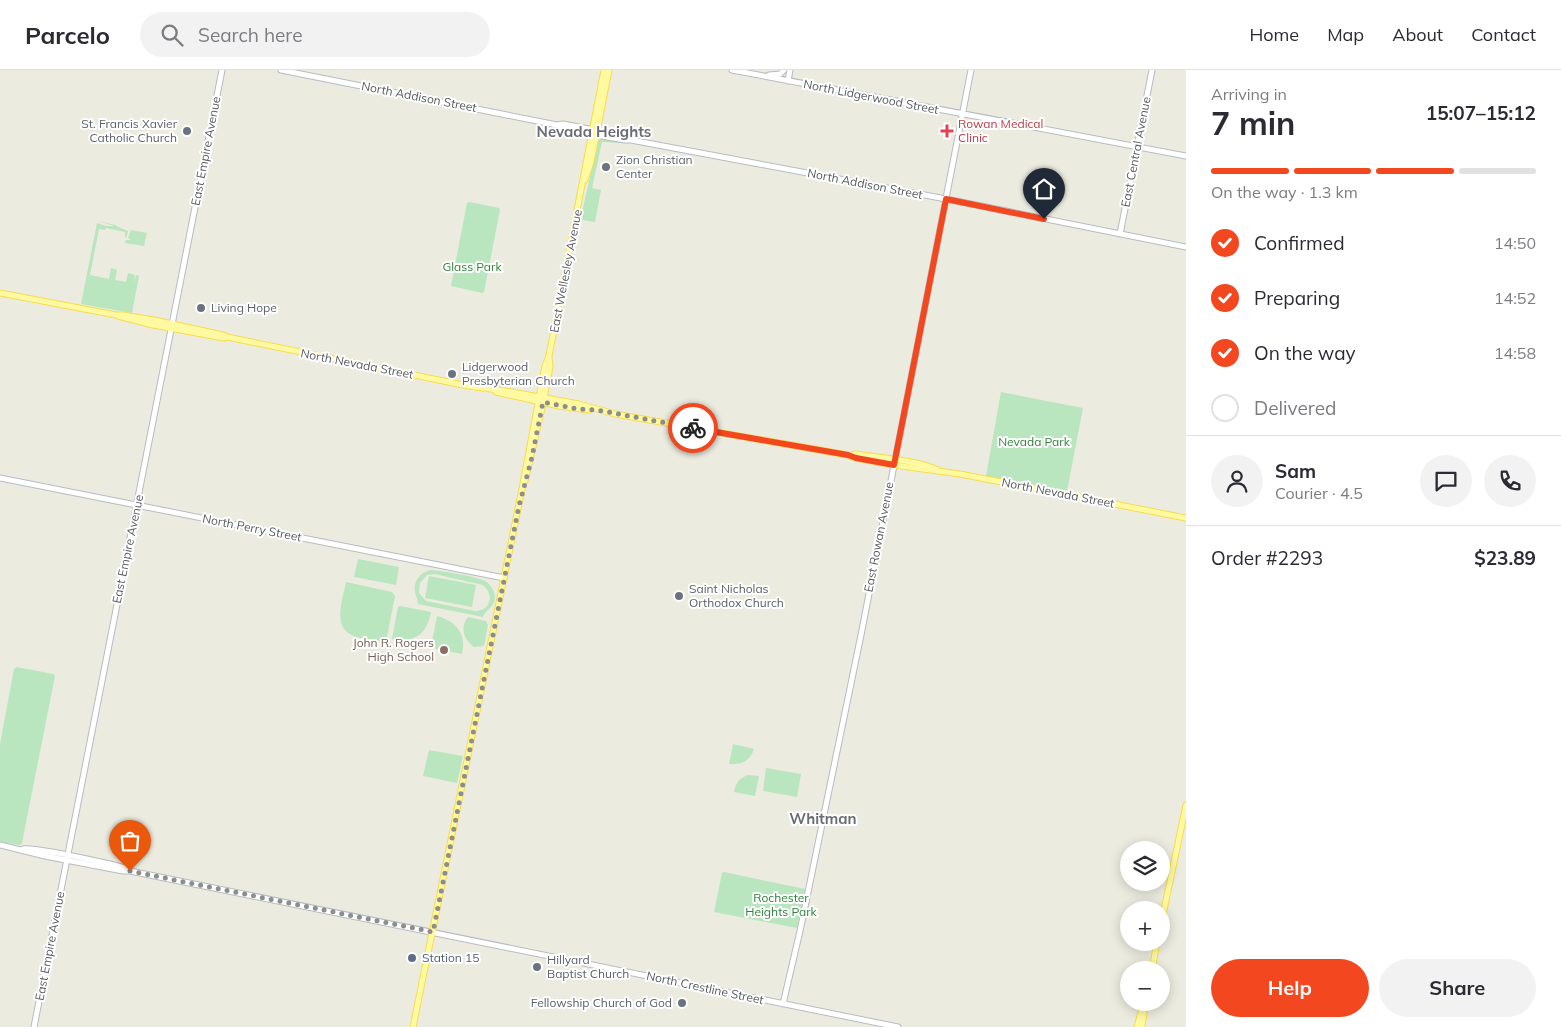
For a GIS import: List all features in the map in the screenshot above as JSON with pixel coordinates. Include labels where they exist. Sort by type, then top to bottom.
[{"type":"main road","name":"East Wellesley Avenue","points":[[594,132],[604,70]]},
{"type":"main road","name":"East Wellesley Avenue","points":[[413,1027],[522,489],[550,367],[549,356],[583,186],[584,170],[609,70]]},
{"type":"main road","name":"North Nevada Street","points":[[0,293],[116,315],[122,318],[172,326],[208,336],[227,337],[486,389],[505,395],[541,400],[578,409],[597,410],[744,438],[848,455],[856,454],[930,471],[938,470],[1186,517]]},
{"type":"main road","points":[[1166,901],[1186,805]]},
{"type":"main road","points":[[1137,1027],[1142,1011]]},
{"type":"main road","points":[[1142,1027],[1144,1011]]},
{"type":"street","name":"East Empire Avenue","points":[[34,1027],[222,70]]},
{"type":"street","name":"North Addison Street","points":[[281,70],[557,125],[563,124],[624,140],[946,199],[1186,247]]},
{"type":"street","name":"North Lidgerwood Street","points":[[732,70],[1186,156]]},
{"type":"street","points":[[764,76],[780,74],[787,70]]},
{"type":"street","points":[[786,81],[787,70]]},
{"type":"street","name":"East Rowan Avenue","points":[[783,1004],[802,922],[971,70]]},
{"type":"street","name":"East Central Avenue","points":[[1120,234],[1152,70]]},
{"type":"street","name":"North Perry Street","points":[[0,478],[504,578]]},
{"type":"street","name":"North Crestline Street","points":[[0,845],[898,1027]]},
{"type":"green space","points":[[601,138],[620,143],[602,142],[592,188],[601,190],[595,222],[582,220],[581,217],[598,140]]},
{"type":"green space","name":"Glass Park","points":[[467,203],[499,208],[500,210],[484,292],[482,293],[451,286]]},
{"type":"green space","points":[[97,221],[116,225],[128,231],[125,238],[125,232],[106,228],[105,230],[99,229],[90,275],[109,279],[111,268],[117,270],[115,280],[126,282],[128,273],[135,275],[134,284],[136,275],[139,276],[132,313],[81,304],[97,223],[115,226]]},
{"type":"green space","points":[[131,230],[147,233],[144,246],[125,243],[126,240],[131,240],[128,238]]},
{"type":"green space","name":"Nevada Park","points":[[1001,392],[1083,408],[1067,491],[986,476]]},
{"type":"green space","points":[[358,559],[399,567],[396,585],[354,577]]},
{"type":"green space","points":[[426,571],[474,577],[485,581],[494,592],[495,600],[483,617],[418,604],[415,584],[420,575]],"holes":[[[434,574],[483,585],[489,593],[489,602],[484,608],[475,611],[426,601],[419,593],[420,583],[427,575]]]},
{"type":"green space","points":[[429,576],[476,585],[472,607],[425,598]]},
{"type":"green space","points":[[346,582],[392,592],[395,596],[386,642],[354,636],[343,627],[340,612]]},
{"type":"green space","points":[[398,607],[431,612],[426,627],[418,636],[400,640],[392,639]]},
{"type":"green space","points":[[437,616],[450,621],[458,629],[463,640],[462,654],[436,649],[432,642]]},
{"type":"green space","points":[[468,617],[486,621],[488,625],[484,646],[474,647],[465,637],[463,629]]},
{"type":"green space","points":[[17,667],[55,676],[22,843],[20,845],[0,842],[0,744],[14,669]]},
{"type":"green space","points":[[733,744],[754,749],[750,757],[745,761],[738,764],[729,764]]},
{"type":"green space","points":[[429,750],[463,756],[457,783],[423,776]]},
{"type":"green space","points":[[766,768],[801,774],[797,797],[763,791]]},
{"type":"green space","points":[[748,775],[759,776],[755,796],[734,792],[738,781]]},
{"type":"green space","name":"Rochester Heights Park","points":[[722,873],[805,889],[797,928],[714,912]]},
{"type":"way so far","points":[[130,871],[433,932],[522,489],[532,457],[543,402],[693,428]]},
{"type":"place","name":"St. Francis Xavier Catholic Church","points":[[187,131]]},
{"type":"place","name":"Rowan Medical Clinic","points":[[947,131]]},
{"type":"place","name":"Zion Christian Center","points":[[606,167]]},
{"type":"place","name":"Living Hope","points":[[201,308]]},
{"type":"place","name":"Lidgerwood Presbyterian Church","points":[[452,374]]},
{"type":"place","name":"Saint Nicholas Orthodox Church","points":[[679,596]]},
{"type":"place","name":"John R. Rogers High School","points":[[444,650]]},
{"type":"place","name":"Station 15","points":[[412,958]]},
{"type":"place","name":"Hillyard Baptist Church","points":[[537,967]]},
{"type":"place","name":"Fellowship Church of God","points":[[682,1003]]},
{"type":"district","name":"Nevada Heights","points":[[594,132]]},
{"type":"district","name":"Whitman","points":[[823,819]]},
{"type":"route","points":[[693,428],[848,455],[894,465],[946,199],[1044,219]]}]
